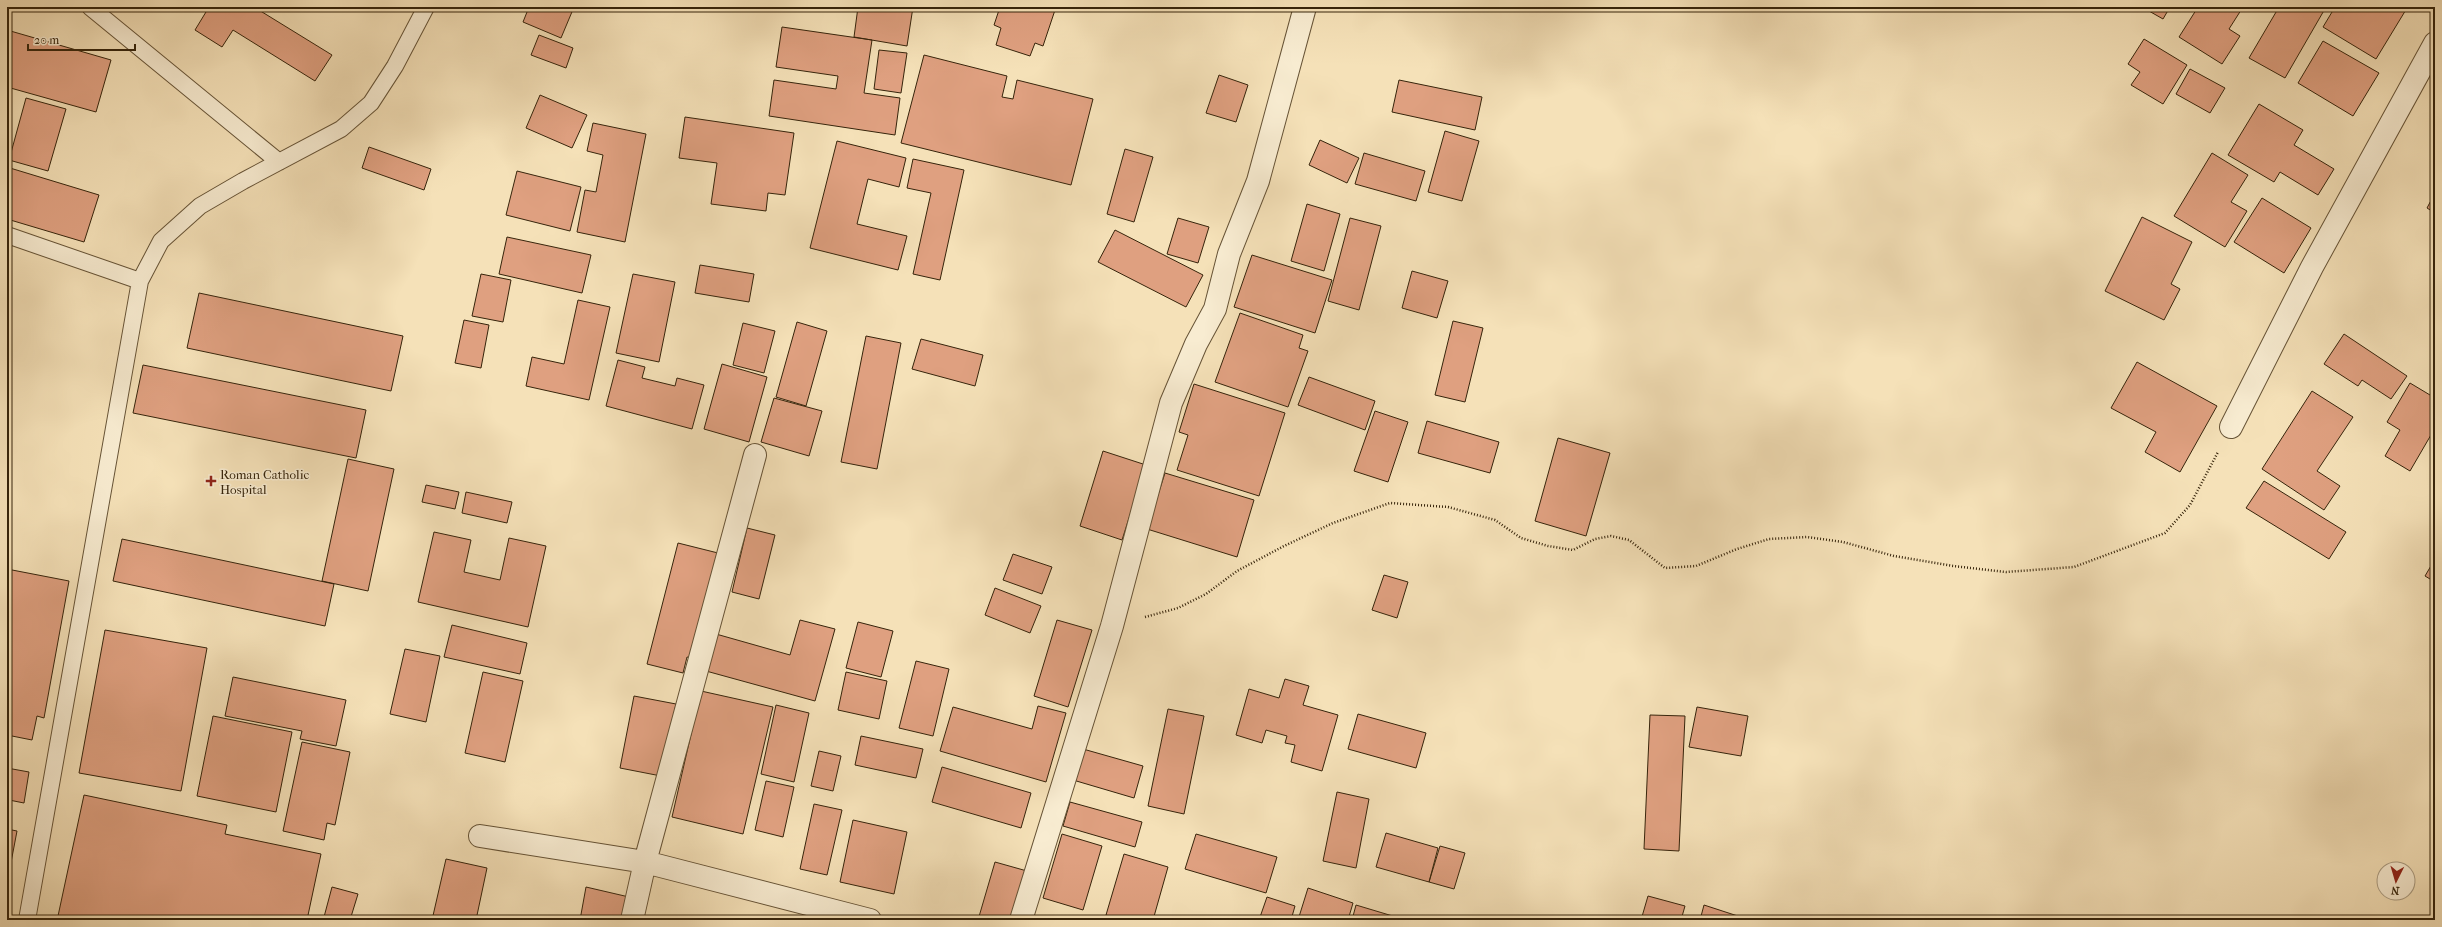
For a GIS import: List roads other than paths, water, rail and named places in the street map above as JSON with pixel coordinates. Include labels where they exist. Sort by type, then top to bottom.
[{"type":"street","points":[[1021,920],[1112,626],[1171,403],[1196,344],[1215,309],[1229,254],[1258,181],[1305,7]]},
{"type":"street","points":[[2231,427],[2312,267],[2435,43]]},
{"type":"street","points":[[632,920],[645,862],[755,456]]},
{"type":"street","points":[[480,836],[645,862],[870,920]]},
{"type":"lane","points":[[90,7],[279,162]]},
{"type":"lane","points":[[27,920],[140,281],[161,241],[200,206],[341,129],[371,104],[395,66],[426,7]]},
{"type":"lane","points":[[7,235],[140,281]]},
{"type":"place","name":"Roman Catholic Hospital","points":[[211,481]]}]
